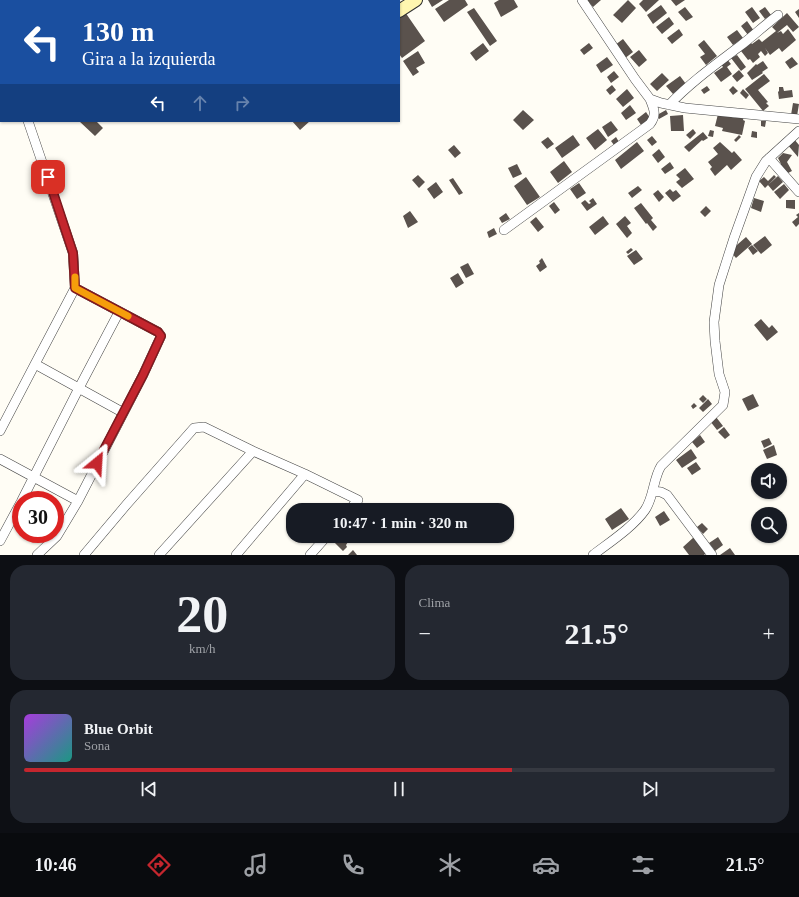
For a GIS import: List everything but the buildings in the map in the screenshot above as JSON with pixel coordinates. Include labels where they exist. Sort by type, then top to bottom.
[{"type":"main road","points":[[400,10],[416,0]]},
{"type":"street","points":[[504,230],[650,124],[654,119],[650,99],[634,79],[582,0]]},
{"type":"street","points":[[670,105],[680,93],[707,70],[740,46],[778,15]]},
{"type":"street","points":[[650,99],[685,108],[799,119]]},
{"type":"street","points":[[0,431],[75,288],[73,253],[28,122]]},
{"type":"street","points":[[593,555],[633,523],[646,509],[653,490],[657,472],[661,466],[723,405],[725,392],[719,374],[714,328],[719,285],[756,177],[769,158],[799,131]]},
{"type":"street","points":[[769,158],[799,192]]},
{"type":"street","points":[[37,555],[57,536],[78,500],[122,412],[143,375],[161,336],[158,332],[75,288]]},
{"type":"street","points":[[27,491],[119,312]]},
{"type":"street","points":[[34,364],[122,412]]},
{"type":"street","points":[[87,554],[127,504],[194,428],[204,427],[358,500],[356,503]]},
{"type":"street","points":[[159,555],[253,451]]},
{"type":"street","points":[[0,458],[78,500]]},
{"type":"street","points":[[236,555],[305,474]]},
{"type":"street","points":[[653,490],[667,495],[712,555]]},
{"type":"street","points":[[0,541],[12,519]]},
{"type":"street","points":[[310,555],[321,543]]},
{"type":"slow traffic","points":[[75,277],[75,288],[128,316]]},
{"type":"route","points":[[48,177],[73,253],[75,288],[158,332],[161,336],[143,375],[122,412],[97,463]]}]
